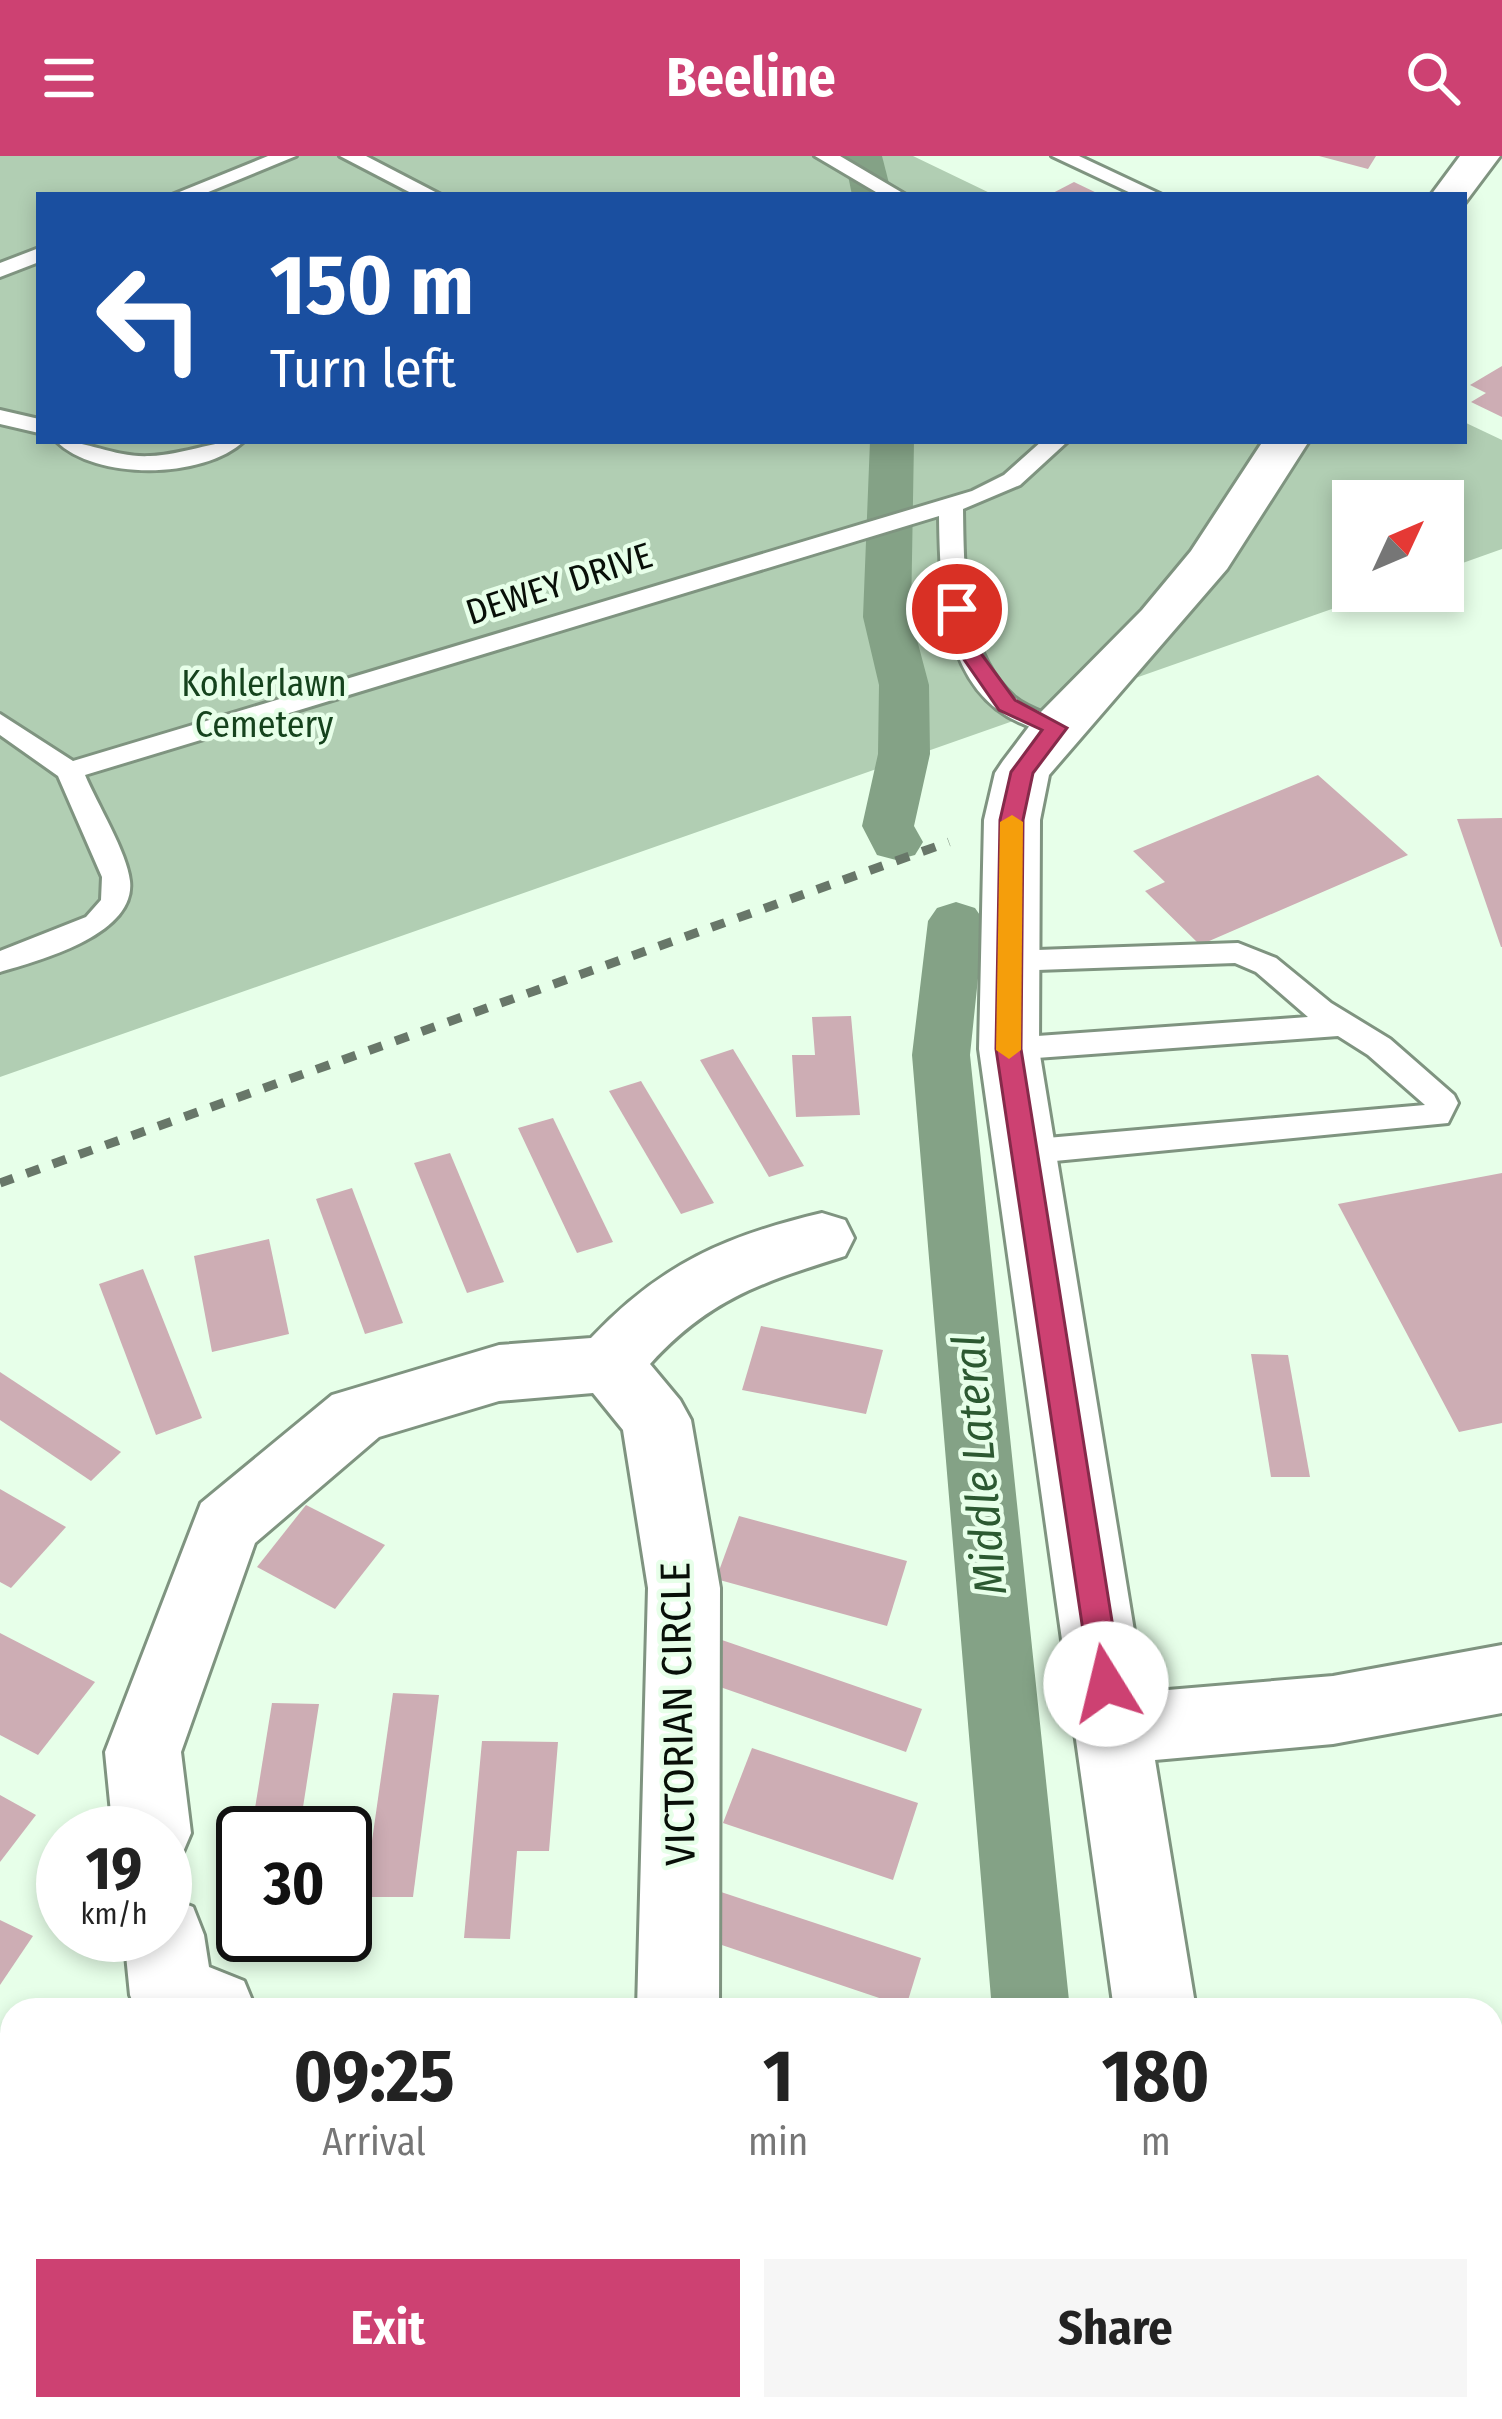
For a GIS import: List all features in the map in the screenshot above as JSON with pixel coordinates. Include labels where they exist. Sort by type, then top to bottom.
[{"type":"street","points":[[1453,192],[1480,156]]},
{"type":"street","points":[[1153,1998],[1009,1049],[1012,820],[1022,772],[1056,728],[1160,620],[1210,559],[1284,444]]},
{"type":"street","points":[[149,1806],[142,1752],[226,1525],[356,1415],[499,1373],[609,1364],[647,1320],[704,1276],[758,1252],[822,1238]]},
{"type":"street","name":"VICTORIAN CIRCLE","points":[[609,1364],[656,1420],[684,1588],[678,1998]]},
{"type":"street","points":[[1113,1729],[1333,1710],[1502,1679]]},
{"type":"street","points":[[167,1962],[171,1995],[180,1998]]},
{"type":"lane","points":[[190,192],[286,156]]},
{"type":"lane","points":[[350,156],[424,192]]},
{"type":"lane","points":[[825,156],[889,192]]},
{"type":"lane","points":[[1061,156],[1145,192]]},
{"type":"lane","points":[[0,271],[36,255]]},
{"type":"lane","points":[[0,417],[36,425]]},
{"type":"lane","points":[[74,444],[102,459],[139,466],[188,458],[224,444]]},
{"type":"lane","name":"DEWEY DRIVE","points":[[69,771],[951,505],[1012,480],[1053,444]]},
{"type":"lane","points":[[951,505],[950,570],[966,648],[1007,705],[1056,728]]},
{"type":"lane","points":[[0,722],[69,771],[116,877],[116,902],[96,924],[0,962]]},
{"type":"lane","points":[[1010,961],[1238,953],[1266,965],[1379,1047],[1443,1103],[1437,1114],[1024,1152]]},
{"type":"lane","points":[[1009,1049],[1344,1025]]},
{"type":"green space","name":"Kohlerlawn Cemetery","points":[[0,156],[913,156],[988,192],[36,192],[36,444],[1467,444],[1467,423],[1502,440],[1502,549],[1464,563],[1464,480],[1332,480],[1332,609],[0,1077]]},
{"type":"building","points":[[1319,156],[1376,156],[1368,169]]},
{"type":"building","points":[[1074,182],[1095,192],[1055,192]]},
{"type":"building","points":[[1502,366],[1502,417],[1471,402],[1486,393],[1470,385]]},
{"type":"building","points":[[1318,775],[1408,855],[1200,945],[1145,891],[1165,882],[1133,851]]},
{"type":"building","points":[[1502,818],[1502,947],[1501,947],[1457,819]]},
{"type":"building","points":[[851,1016],[860,1115],[796,1117],[792,1055],[815,1055],[812,1017]]},
{"type":"building","points":[[733,1049],[804,1166],[769,1177],[700,1060]]},
{"type":"building","points":[[641,1081],[714,1203],[681,1214],[609,1091]]},
{"type":"building","points":[[553,1118],[613,1242],[577,1253],[518,1128]]},
{"type":"building","points":[[450,1153],[504,1282],[467,1293],[414,1163]]},
{"type":"building","points":[[1502,1173],[1502,1423],[1459,1432],[1338,1204]]},
{"type":"building","points":[[352,1188],[403,1323],[365,1334],[316,1199]]},
{"type":"building","points":[[269,1239],[289,1334],[212,1352],[194,1256]]},
{"type":"building","points":[[143,1269],[202,1418],[156,1435],[99,1284]]},
{"type":"building","points":[[761,1326],[883,1350],[866,1414],[742,1390]]},
{"type":"building","points":[[1251,1354],[1288,1355],[1310,1477],[1271,1477]]},
{"type":"building","points":[[0,1372],[121,1452],[91,1481],[0,1420]]},
{"type":"building","points":[[0,1489],[66,1527],[11,1588],[0,1582]]},
{"type":"building","points":[[306,1505],[385,1545],[335,1609],[257,1567]]},
{"type":"building","points":[[739,1516],[907,1561],[887,1626],[716,1579]]},
{"type":"building","points":[[0,1633],[95,1682],[38,1755],[0,1735]]},
{"type":"building","points":[[719,1639],[922,1709],[906,1752],[700,1680]]},
{"type":"building","points":[[393,1693],[439,1695],[413,1897],[372,1897],[372,1841]]},
{"type":"building","points":[[272,1703],[319,1704],[303,1806],[255,1806]]},
{"type":"building","points":[[482,1741],[558,1742],[549,1851],[517,1851],[510,1939],[464,1938]]},
{"type":"building","points":[[752,1748],[918,1803],[893,1880],[723,1823]]},
{"type":"building","points":[[0,1795],[36,1815],[0,1862]]},
{"type":"building","points":[[721,1892],[921,1958],[909,1998],[879,1998],[704,1939]]},
{"type":"building","points":[[0,1920],[33,1936],[0,1985]]},
{"type":"waterway","name":"Middle Lateral","points":[[863,156],[871,192]]},
{"type":"waterway","name":"Middle Lateral","points":[[892,444],[887,617],[904,685],[904,754],[888,826],[896,842]]},
{"type":"waterway","name":"Middle Lateral","points":[[956,921],[941,1055],[1030,1998]]},
{"type":"railway","points":[[0,1183],[949,842]]},
{"type":"slow traffic","points":[[1009,1050],[1012,822]]},
{"type":"route","points":[[957,609],[966,648],[1007,705],[1056,728],[1022,772],[1012,820],[1009,1049],[1106,1684]]}]
